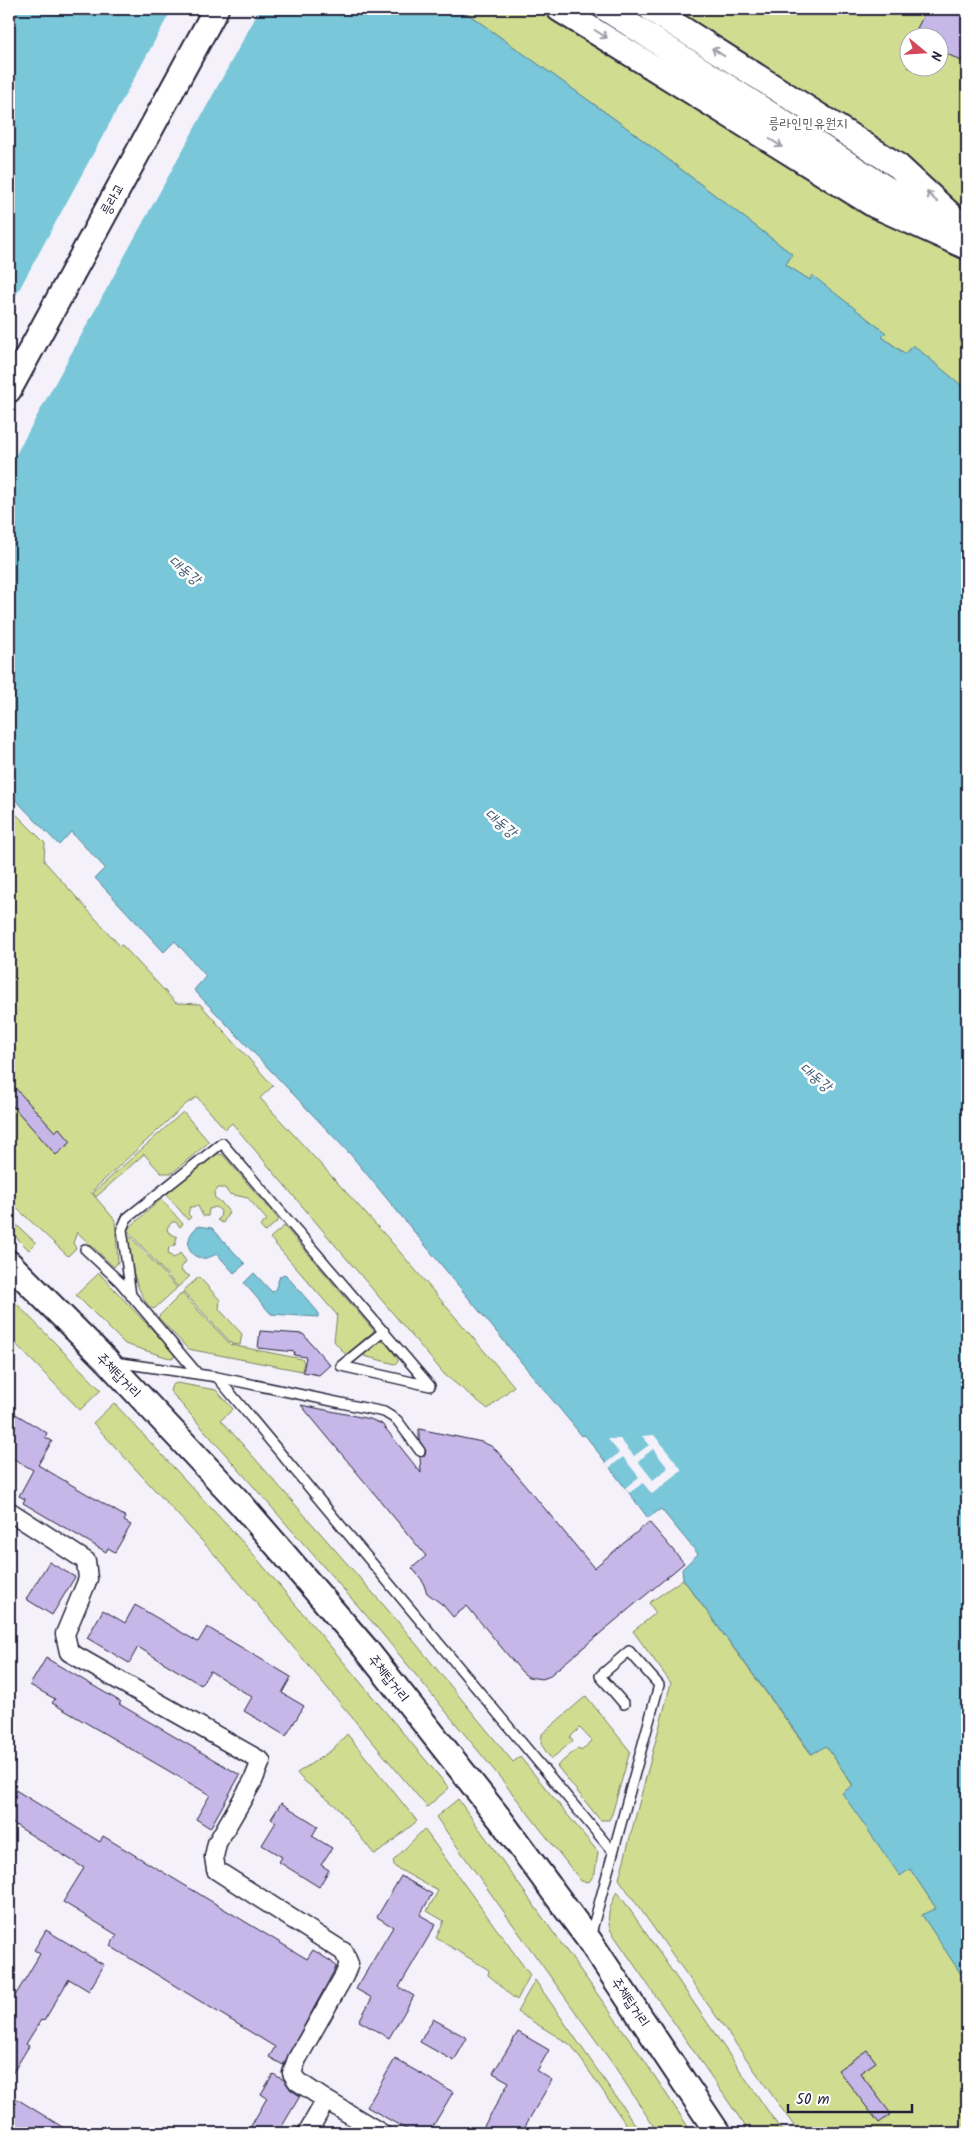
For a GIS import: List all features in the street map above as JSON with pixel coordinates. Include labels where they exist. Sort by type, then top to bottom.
[{"type":"main road","name":"릉라교","points":[[9,390],[216,9]]},
{"type":"main road","points":[[559,9],[874,205],[967,247]]},
{"type":"main road","points":[[606,9],[967,240]]},
{"type":"main road","points":[[651,9],[898,166],[967,230]]},
{"type":"main road","name":"주체탑거리","points":[[9,1263],[106,1360],[241,1504],[365,1648],[500,1818],[589,1940],[718,2133]]},
{"type":"street","points":[[9,1511],[86,1561],[88,1579],[66,1634],[69,1652],[260,1761],[253,1781],[217,1843],[214,1857],[216,1870],[344,1952],[349,1964],[344,1976],[297,2059],[292,2073],[297,2081],[381,2133]]},
{"type":"street","points":[[306,2133],[326,2100]]},
{"type":"lane","points":[[131,1296],[122,1229],[127,1218],[222,1143],[384,1331],[430,1386],[341,1366],[384,1331]]},
{"type":"lane","points":[[85,1249],[120,1282],[197,1373]]},
{"type":"lane","points":[[106,1360],[197,1373],[384,1412],[397,1420],[420,1451]]},
{"type":"lane","points":[[217,1377],[613,1852]]},
{"type":"lane","points":[[589,1940],[659,1685],[629,1651],[600,1676],[624,1704]]},
{"type":"green space","name":"릉라인민유원지","points":[[461,9],[967,9],[967,390],[913,345],[906,354],[882,337],[886,333],[812,276],[810,280],[785,264],[792,254],[623,125]]},
{"type":"green space","points":[[9,807],[45,843],[44,861],[120,946],[122,945],[176,1003],[200,1004],[273,1086],[260,1098],[388,1238],[514,1386],[488,1409],[445,1375],[232,1123],[225,1129],[197,1097],[186,1104],[91,1192],[115,1220],[118,1262],[114,1267],[77,1232],[73,1243],[76,1248],[68,1256],[9,1201]]},
{"type":"green space","points":[[183,1112],[209,1142],[172,1173],[161,1173],[144,1154],[96,1197],[93,1193]]},
{"type":"green space","points":[[215,1153],[223,1155],[279,1220],[265,1232],[260,1226],[267,1220],[248,1198],[229,1194],[225,1188],[218,1188],[214,1194],[215,1198],[229,1212],[223,1223],[217,1220],[220,1218],[221,1211],[216,1207],[209,1209],[208,1216],[203,1216],[198,1206],[190,1207],[188,1214],[191,1217],[188,1220],[166,1194]]},
{"type":"green space","points":[[161,1199],[183,1224],[180,1227],[176,1222],[172,1222],[167,1228],[168,1232],[177,1237],[175,1245],[169,1247],[168,1254],[174,1258],[180,1253],[186,1261],[181,1268],[182,1272],[190,1276],[178,1287],[127,1230]]},
{"type":"green space","points":[[9,1218],[36,1243],[29,1250],[9,1230]]},
{"type":"green space","points":[[284,1226],[374,1331],[346,1355],[334,1341],[337,1315],[270,1238]]},
{"type":"green space","points":[[127,1233],[177,1288],[154,1309],[148,1305],[138,1287],[128,1251]]},
{"type":"green space","points":[[99,1273],[175,1356],[172,1358],[166,1357],[125,1344],[76,1295]]},
{"type":"green space","points":[[199,1277],[220,1300],[219,1309],[242,1334],[240,1345],[232,1344],[183,1291]]},
{"type":"green space","points":[[182,1293],[231,1345],[302,1359],[304,1362],[302,1371],[188,1349],[158,1317]]},
{"type":"green space","points":[[9,1296],[101,1390],[80,1410],[9,1337]]},
{"type":"green space","points":[[379,1341],[385,1342],[398,1359],[398,1362],[395,1364],[364,1356],[365,1352]]},
{"type":"green space","points":[[177,1383],[216,1390],[233,1409],[221,1420],[394,1617],[513,1762],[520,1757],[598,1852],[595,1873],[589,1882],[581,1881],[498,1775],[379,1630],[170,1391],[172,1385]]},
{"type":"green space","points":[[114,1403],[248,1548],[449,1788],[427,1807],[227,1568],[93,1423]]},
{"type":"green space","points":[[683,1579],[811,1754],[826,1745],[853,1786],[843,1793],[900,1875],[910,1869],[936,1908],[923,1916],[967,1983],[967,2133],[799,2133],[619,1879],[671,1683],[633,1631],[656,1613],[649,1603]]},
{"type":"green space","points":[[586,1696],[630,1751],[609,1820],[600,1820],[557,1766],[578,1748],[581,1751],[592,1741],[580,1728],[570,1737],[573,1741],[551,1759],[541,1744],[542,1734]]},
{"type":"green space","points":[[347,1734],[417,1821],[374,1854],[337,1807],[297,1773],[332,1750]]},
{"type":"green space","points":[[458,1799],[638,2051],[692,2133],[658,2133],[615,2067],[436,1817]]},
{"type":"green space","points":[[424,1829],[530,1975],[517,2000],[488,1975],[489,1970],[436,1938],[444,1921],[427,1911],[438,1891],[395,1867],[393,1861]]},
{"type":"green space","points":[[617,1891],[783,2133],[750,2133],[611,1931],[609,1915]]},
{"type":"green space","points":[[535,1980],[641,2133],[632,2133],[571,2045],[517,2012]]},
{"type":"water","name":"대동강","points":[[9,9],[461,9],[623,125],[792,254],[786,265],[810,280],[812,275],[886,333],[882,337],[905,354],[913,345],[967,390],[967,1983],[922,1915],[936,1908],[910,1869],[900,1876],[842,1793],[853,1785],[826,1746],[812,1754],[683,1579],[682,1569],[698,1554],[661,1509],[648,1518],[585,1435],[582,1436],[351,1155],[194,990],[206,976],[175,941],[164,952],[95,878],[105,868],[71,832],[59,845],[9,793]]},
{"type":"water","points":[[199,1226],[212,1228],[245,1264],[234,1273],[217,1254],[204,1258],[192,1253],[189,1249],[189,1239]]},
{"type":"water","points":[[254,1273],[272,1292],[275,1290],[280,1276],[285,1274],[318,1312],[318,1317],[271,1314],[244,1283]]},
{"type":"pier","points":[[172,9],[260,9],[9,467],[9,308]]},
{"type":"pier","points":[[654,1435],[682,1470],[652,1494],[643,1483],[629,1493],[625,1488],[639,1477],[623,1457],[609,1468],[606,1463],[619,1453],[608,1439],[620,1439],[634,1456],[649,1445],[642,1436]],"holes":[[[653,1449],[668,1468],[653,1480],[638,1461]]]},
{"type":"building","points":[[927,9],[967,9],[967,50],[961,61],[948,54],[948,28],[917,28]]},
{"type":"building","points":[[9,1081],[55,1132],[59,1128],[71,1142],[56,1155],[9,1102]]},
{"type":"building","points":[[260,1331],[303,1334],[330,1365],[319,1375],[303,1372],[306,1357],[294,1355],[295,1352],[258,1348]]},
{"type":"building","points":[[301,1405],[370,1419],[382,1424],[421,1473],[420,1457],[424,1456],[426,1451],[419,1440],[419,1429],[482,1442],[491,1446],[594,1568],[649,1522],[684,1563],[548,1677],[542,1679],[528,1677],[467,1606],[453,1617],[443,1605],[427,1593],[422,1580],[412,1568],[426,1556]]},
{"type":"building","points":[[9,1410],[47,1433],[45,1437],[52,1441],[38,1465],[126,1517],[124,1521],[131,1525],[115,1552],[108,1548],[106,1552],[23,1503],[25,1499],[19,1496],[33,1470],[9,1456]]},
{"type":"building","points":[[49,1562],[75,1577],[52,1615],[26,1599]]},
{"type":"building","points":[[135,1605],[198,1642],[207,1627],[291,1677],[282,1693],[304,1706],[286,1736],[244,1711],[252,1697],[210,1671],[201,1685],[138,1647],[129,1663],[87,1638],[103,1610],[125,1623]]},
{"type":"building","points":[[46,1658],[121,1702],[119,1704],[240,1775],[210,1828],[196,1819],[210,1795],[52,1703],[55,1699],[30,1685]]},
{"type":"building","points":[[9,1786],[100,1842],[103,1836],[307,1959],[313,1950],[332,1962],[336,1967],[283,2065],[269,2057],[275,2047],[110,1946],[117,1935],[63,1902],[84,1868],[9,1821]]},
{"type":"building","points":[[281,1803],[318,1826],[312,1836],[332,1848],[321,1865],[329,1870],[319,1887],[279,1862],[282,1857],[262,1845],[276,1822],[271,1819]]},
{"type":"building","points":[[401,1876],[432,1894],[420,1915],[436,1924],[399,1987],[414,1996],[389,2038],[359,2021],[372,1998],[356,1989],[393,1927],[377,1917]]},
{"type":"building","points":[[46,1930],[104,1965],[89,1991],[69,1979],[44,2021],[41,2020],[26,2044],[29,2046],[9,2079],[9,2006],[40,1954],[34,1950]]},
{"type":"building","points":[[433,2019],[467,2038],[454,2061],[420,2042]]},
{"type":"building","points":[[518,2032],[549,2050],[537,2071],[552,2080],[521,2133],[480,2133],[509,2082],[493,2073]]},
{"type":"building","points":[[867,2050],[876,2062],[860,2073],[891,2114],[879,2123],[838,2070]]},
{"type":"building","points":[[395,2059],[453,2092],[429,2133],[413,2133],[367,2107]]},
{"type":"building","points":[[273,2074],[284,2080],[291,2090],[300,2096],[278,2133],[247,2133],[267,2098],[261,2094]]},
{"type":"building","points":[[9,2094],[72,2133],[9,2133]]}]
